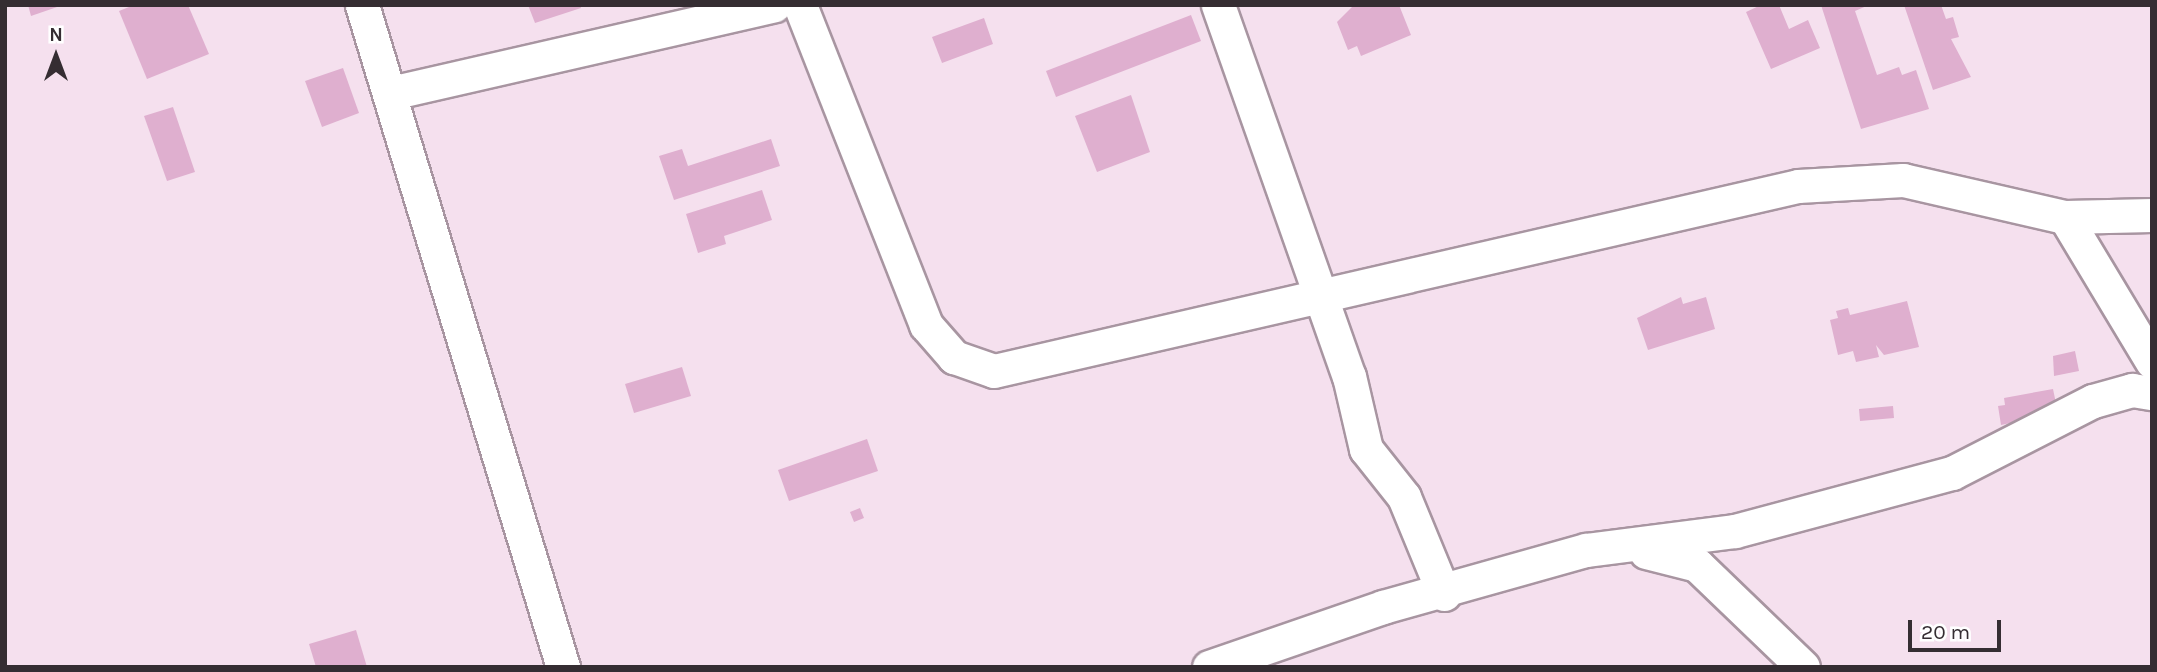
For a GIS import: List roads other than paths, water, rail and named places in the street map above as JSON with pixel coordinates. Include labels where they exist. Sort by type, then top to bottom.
[{"type":"street","points":[[362,5],[391,93],[563,667]]},
{"type":"street","points":[[391,93],[774,5]]},
{"type":"street","points":[[800,5],[926,324],[954,357],[994,371],[1320,300],[1798,186],[1903,180],[2065,217],[2152,215]]},
{"type":"street","points":[[1217,5],[1349,376],[1366,449],[1404,497],[1444,594]]},
{"type":"street","points":[[2065,217],[2152,362]]},
{"type":"street","points":[[1209,667],[1383,607],[1444,594],[1586,550],[1630,548],[1735,531],[1952,473],[2093,401],[2132,390],[2152,393]]},
{"type":"street","points":[[1630,548],[1697,565],[1803,667]]}]
